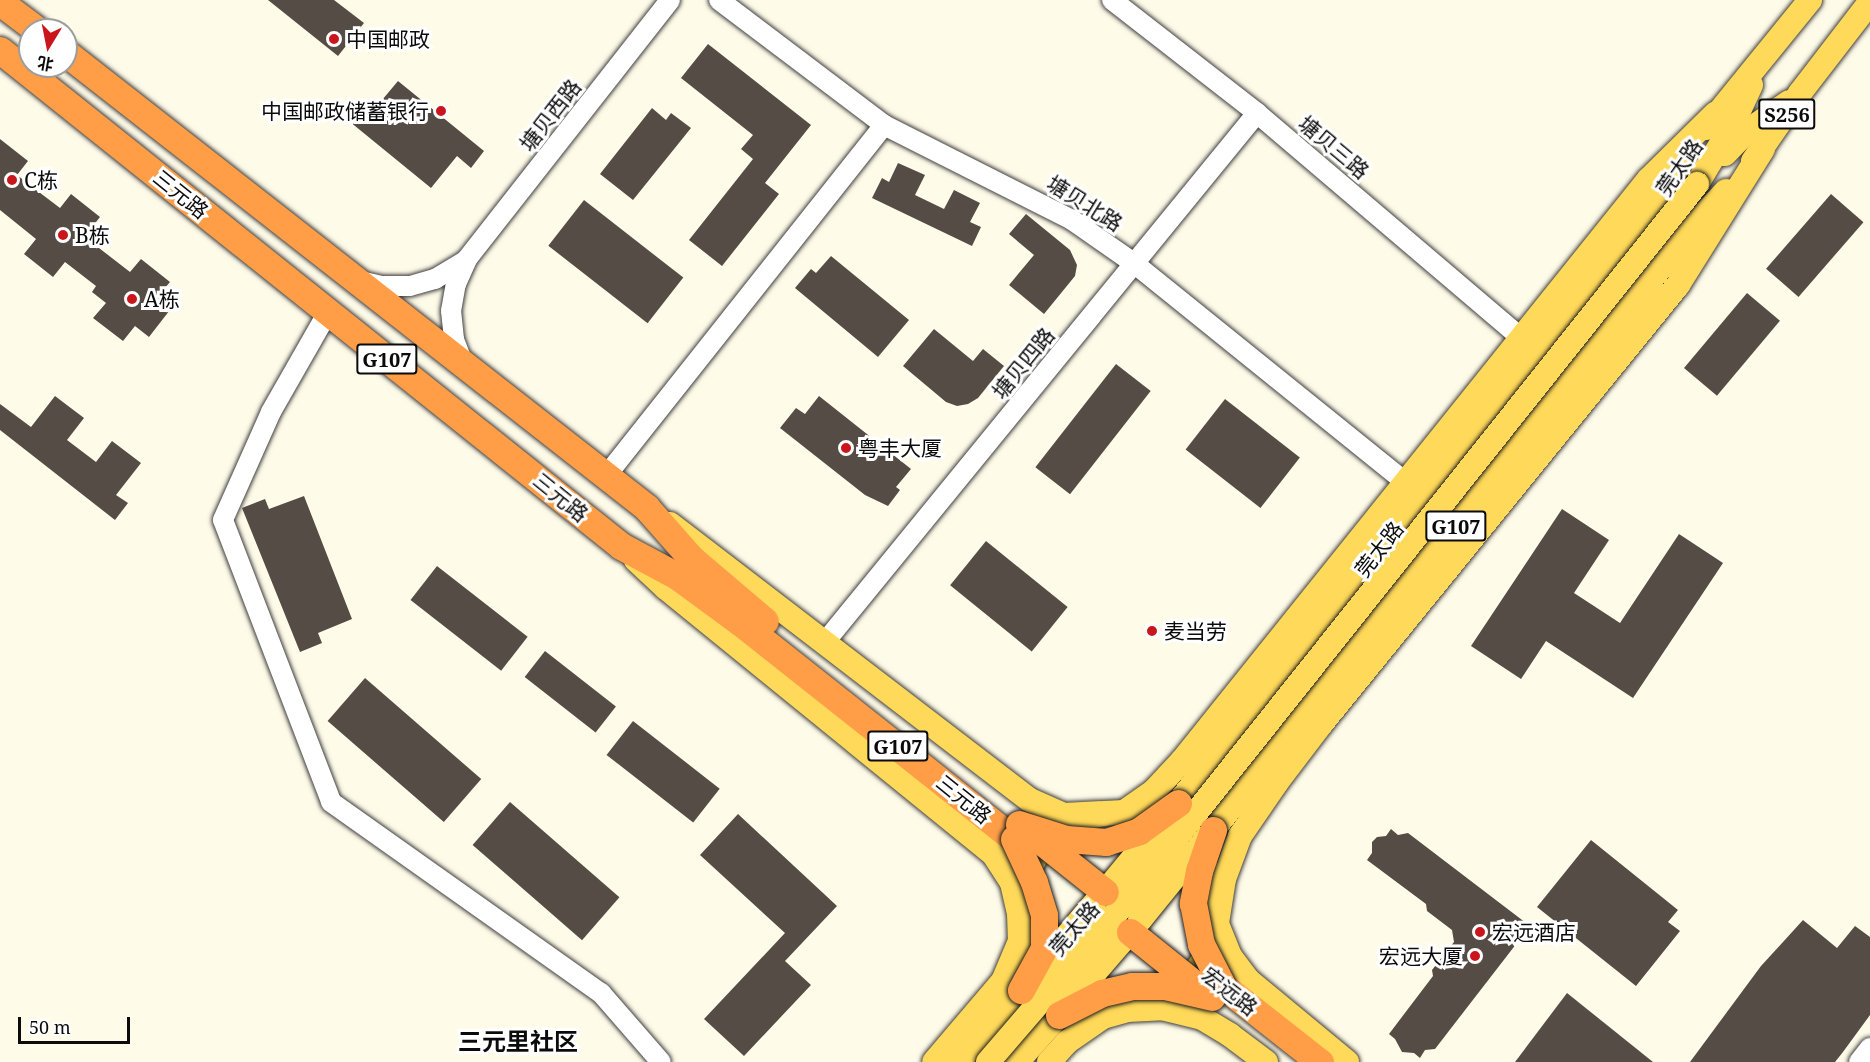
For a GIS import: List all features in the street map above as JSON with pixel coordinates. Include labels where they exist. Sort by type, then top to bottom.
[{"type":"highway","points":[[0,2],[21,18]]},
{"type":"highway","name":"三元路","points":[[0,50],[621,546],[677,576],[785,648],[1135,926]]},
{"type":"highway","name":"三元路","points":[[78,62],[646,507],[691,558],[785,648]]},
{"type":"highway","points":[[1021,990],[1044,948],[1044,915],[1017,832],[1106,842],[1139,831],[1178,803]]},
{"type":"highway","points":[[1059,1015],[1102,993],[1132,986],[1165,986],[1217,991],[1201,944],[1193,903],[1199,871],[1213,830]]},
{"type":"highway","name":"宏远路","points":[[1135,926],[1217,991],[1320,1062]]},
{"type":"highway","name":"宏远路","points":[[1217,991],[1294,1062]]},
{"type":"main road","name":"莞太路","points":[[959,1062],[1178,803],[1659,196],[1715,114],[1810,0]]},
{"type":"main road","name":"S256","points":[[1698,221],[1763,149],[1800,93],[1870,2]]},
{"type":"main road","points":[[1697,184],[1733,124],[1761,61]]},
{"type":"main road","points":[[988,1062],[1117,912],[1697,184],[1746,132],[1800,93]]},
{"type":"main road","points":[[934,1062],[1003,981],[1020,941],[1018,912],[1023,880],[1039,851],[1063,828],[1093,815],[1124,812],[1154,791],[1182,761],[1404,481],[1649,179],[1715,114]]},
{"type":"main road","points":[[1049,1062],[1067,1042],[1103,1017],[1160,1001],[1188,982],[1207,955],[1217,923],[1224,879],[1240,836],[1277,782],[1678,285],[1763,149]]},
{"type":"main road","name":"G107","points":[[1135,926],[1698,221]]},
{"type":"main road","points":[[646,507],[1030,800],[1064,815],[1125,812],[1156,820],[1184,837],[1204,861],[1216,891],[1217,923],[1230,956],[1248,980],[1347,1062]]},
{"type":"main road","points":[[621,546],[676,596],[994,855],[1012,883],[1024,944],[1040,973],[1065,994],[1095,1007],[1127,1010],[1162,1008],[1202,1018],[1230,1035],[1266,1062]]},
{"type":"main road","points":[[1017,1062],[1135,926]]},
{"type":"street","name":"塘贝西路","points":[[467,259],[670,0]]},
{"type":"street","name":"塘贝北路","points":[[719,0],[884,125],[1072,220],[1135,264],[1404,481]]},
{"type":"street","name":"塘贝三路","points":[[1112,0],[1257,113],[1520,337]]},
{"type":"street","name":"塘贝四路","points":[[825,642],[1257,113]]},
{"type":"street","points":[[606,476],[884,125]]},
{"type":"street","points":[[354,279],[381,286],[410,286],[441,276],[467,259]]},
{"type":"street","points":[[464,365],[454,339],[451,311],[456,284],[467,259]]},
{"type":"street","points":[[328,312],[271,412],[223,520],[331,802],[601,993],[661,1062]]},
{"type":"street","points":[[1859,1062],[1870,1048]]},
{"type":"building","name":"中国邮政","points":[[268,0],[334,0],[364,23],[338,56]]},
{"type":"building","points":[[708,44],[811,125],[765,183],[779,194],[722,266],[689,240],[753,159],[741,149],[753,135],[681,78]]},
{"type":"building","points":[[398,81],[484,151],[471,168],[457,156],[431,188],[344,117],[358,101],[372,112]]},
{"type":"building","points":[[652,108],[666,120],[671,113],[691,128],[633,200],[600,174]]},
{"type":"building","points":[[0,139],[28,161],[17,175],[31,186],[60,208],[71,194],[100,217],[89,231],[104,242],[99,248],[130,272],[141,259],[170,282],[159,295],[173,306],[149,337],[135,326],[123,341],[93,318],[106,303],[92,292],[96,286],[65,262],[53,277],[24,254],[36,239],[0,210]]},
{"type":"building","points":[[898,163],[925,175],[915,195],[944,209],[954,190],[980,203],[970,222],[981,227],[972,246],[872,198],[882,178],[889,182]]},
{"type":"building","points":[[1831,194],[1863,222],[1799,297],[1766,269]]},
{"type":"building","points":[[584,200],[683,278],[648,323],[548,246]]},
{"type":"building","points":[[1026,214],[1070,250],[1077,265],[1075,276],[1044,314],[1009,285],[1034,255],[1009,234]]},
{"type":"building","points":[[831,256],[909,320],[878,357],[795,288],[811,269],[816,273]]},
{"type":"building","points":[[1747,293],[1780,321],[1717,396],[1684,368]]},
{"type":"building","points":[[934,329],[973,361],[983,349],[1004,366],[978,398],[968,404],[957,406],[946,402],[903,366]]},
{"type":"building","points":[[1116,364],[1151,391],[1070,494],[1035,467]]},
{"type":"building","points":[[55,396],[84,418],[67,440],[96,462],[112,441],[141,463],[116,495],[128,503],[115,520],[0,430],[0,404],[31,427]]},
{"type":"building","name":"粤丰大厦","points":[[819,396],[911,469],[896,487],[900,490],[888,506],[865,495],[780,428],[796,408],[805,414]]},
{"type":"building","points":[[1225,399],[1300,457],[1260,508],[1186,449]]},
{"type":"building","points":[[304,496],[352,619],[318,633],[322,643],[300,652],[242,508],[265,499],[269,509]]},
{"type":"building","points":[[1562,509],[1609,540],[1574,593],[1620,623],[1679,534],[1723,563],[1633,698],[1546,641],[1521,679],[1471,646]]},
{"type":"building","points":[[986,541],[1068,607],[1032,651],[950,585]]},
{"type":"building","points":[[437,566],[528,637],[501,671],[411,600]]},
{"type":"building","points":[[545,651],[616,706],[596,732],[525,677]]},
{"type":"building","points":[[365,678],[481,779],[444,822],[328,721]]},
{"type":"building","points":[[633,721],[720,789],[693,823],[607,755]]},
{"type":"building","points":[[510,802],[619,897],[582,940],[473,845]]},
{"type":"building","points":[[738,814],[837,906],[785,961],[811,985],[744,1056],[704,1019],[785,933],[700,855]]},
{"type":"building","name":"宏远大厦","points":[[1391,829],[1398,835],[1408,833],[1530,926],[1435,1049],[1425,1050],[1420,1058],[1414,1053],[1402,1052],[1395,1039],[1389,1034],[1433,976],[1432,970],[1454,942],[1452,930],[1427,911],[1426,904],[1367,860],[1372,853],[1372,842],[1377,837],[1386,836]]},
{"type":"building","points":[[1591,840],[1678,910],[1668,922],[1680,931],[1636,986],[1537,907]]},
{"type":"building","points":[[1803,920],[1837,948],[1855,926],[1870,937],[1870,1015],[1843,1052],[1835,1062],[1690,1062],[1761,966]]},
{"type":"building","points":[[1567,993],[1653,1062],[1515,1062]]},
{"type":"place","name":"中国邮政","points":[[334,39]]},
{"type":"place","name":"中国邮政储蓄银行","points":[[441,111]]},
{"type":"place","name":"C栋","points":[[12,180]]},
{"type":"place","name":"B栋","points":[[63,235]]},
{"type":"place","name":"A栋","points":[[132,299]]},
{"type":"place","name":"粤丰大厦","points":[[846,448]]},
{"type":"place","name":"麦当劳","points":[[1152,631]]},
{"type":"place","name":"宏远酒店","points":[[1480,932]]},
{"type":"place","name":"宏远大厦","points":[[1475,956]]},
{"type":"district","name":"三元里社区","points":[[518,1041]]}]
